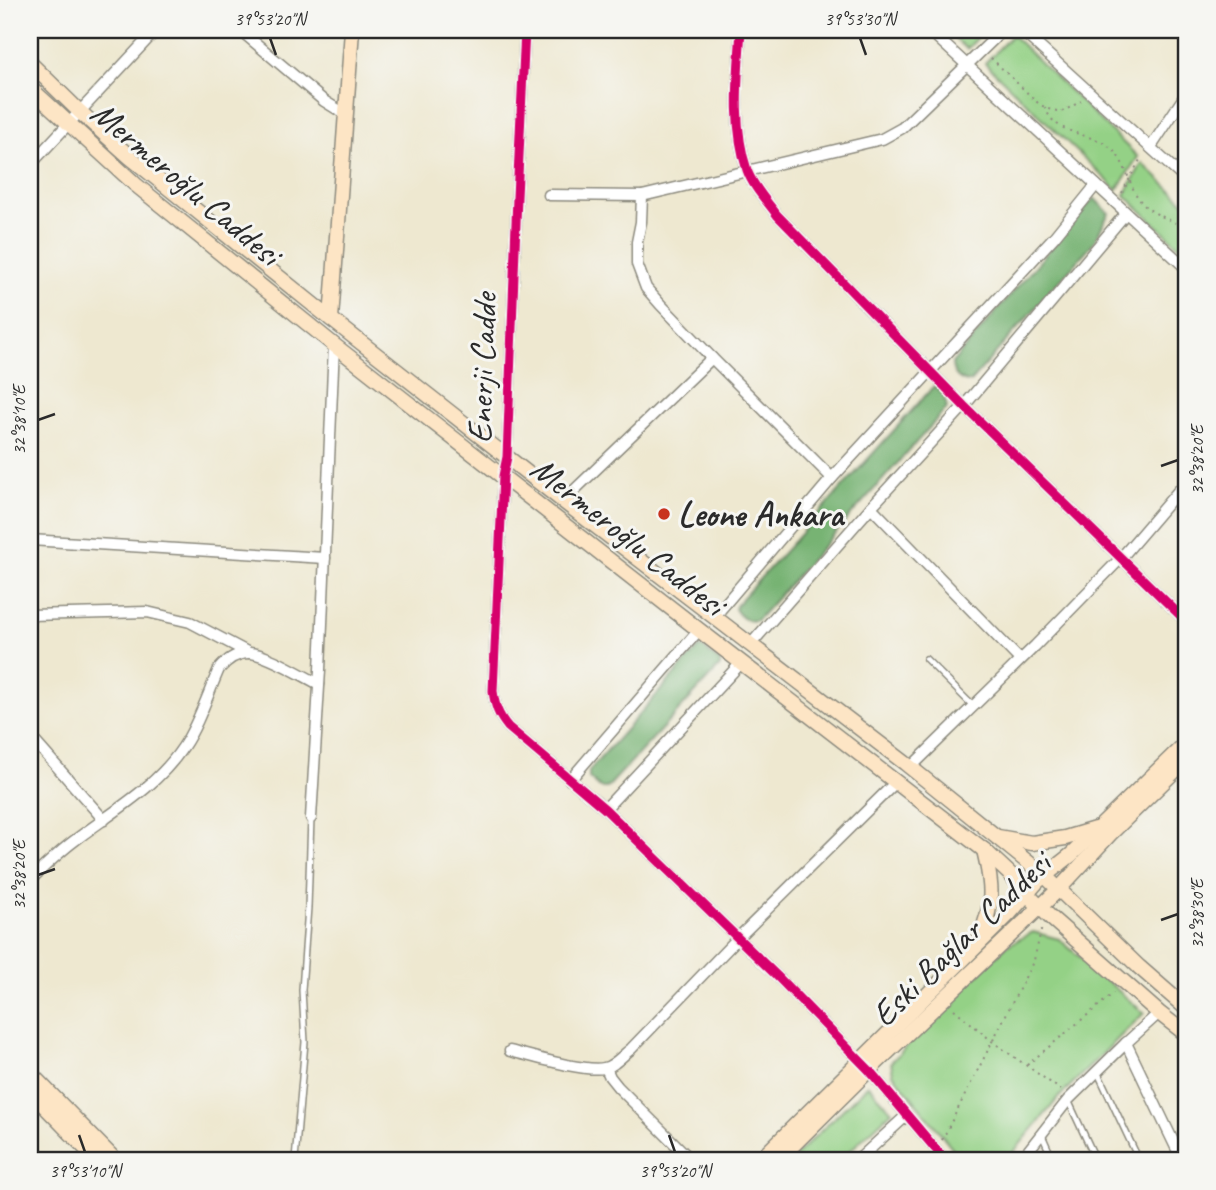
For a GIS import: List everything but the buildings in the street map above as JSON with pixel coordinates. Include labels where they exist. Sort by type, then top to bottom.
[{"type":"main road","points":[[331,318],[352,30]]},
{"type":"main road","name":"Mermeroğlu Caddesi","points":[[30,63],[130,157],[331,318],[563,501],[911,767],[1045,876],[1139,967],[1186,1008]]},
{"type":"main road","name":"Mermeroğlu Caddesi","points":[[30,88],[136,185],[334,345],[984,850],[1040,907],[1186,1034]]},
{"type":"main road","name":"Eski Bağlar Caddesi","points":[[778,1160],[864,1065],[1027,894],[1186,743]]},
{"type":"main road","name":"Eski Bağlar Caddesi","points":[[760,1160],[864,1065],[942,1000],[1040,907],[1186,760]]},
{"type":"main road","points":[[997,837],[1032,843],[1065,838],[1099,827]]},
{"type":"main road","points":[[977,946],[992,900],[984,850]]},
{"type":"main road","points":[[30,1073],[114,1160]]},
{"type":"main road","points":[[30,1091],[97,1160]]},
{"type":"street","points":[[30,165],[156,30]]},
{"type":"street","points":[[240,30],[324,101],[345,114]]},
{"type":"street","name":"Enerji Cadde","points":[[525,30],[507,457],[503,476],[493,691],[500,718],[570,779]]},
{"type":"street","points":[[741,30],[737,109],[747,170],[777,215],[964,406],[1186,621]]},
{"type":"street","points":[[929,30],[1186,268]]},
{"type":"street","points":[[549,195],[642,196],[873,142],[902,128],[1003,30]]},
{"type":"street","points":[[1021,30],[1186,180]]},
{"type":"street","points":[[1150,146],[1186,94]]},
{"type":"street","points":[[715,616],[832,478],[1054,237],[1096,185]]},
{"type":"street","points":[[642,196],[636,242],[637,264],[646,288],[832,478]]},
{"type":"street","points":[[751,644],[964,406],[1126,213]]},
{"type":"street","points":[[311,818],[334,345]]},
{"type":"street","points":[[563,501],[712,358]]},
{"type":"street","points":[[911,767],[1121,558],[1186,482]]},
{"type":"street","points":[[871,507],[1020,660]]},
{"type":"street","points":[[30,540],[325,558]]},
{"type":"street","points":[[30,615],[147,612],[190,622],[249,653],[265,657],[319,684]]},
{"type":"street","points":[[699,630],[570,779],[605,809],[738,938],[864,1065],[945,1160]]},
{"type":"street","points":[[30,880],[57,854],[121,809],[157,777],[175,757],[190,734],[224,663],[249,653]]},
{"type":"street","points":[[605,809],[741,663]]},
{"type":"street","points":[[30,736],[104,820]]},
{"type":"street","points":[[510,1051],[580,1067],[606,1068],[631,1049],[738,938],[896,782]]},
{"type":"street","points":[[1021,1160],[1070,1098],[1159,1013]]},
{"type":"street","points":[[1126,1043],[1182,1160]]},
{"type":"street","points":[[606,1068],[618,1087],[691,1160]]},
{"type":"street","points":[[858,1160],[907,1115]]},
{"type":"lane","points":[[30,141],[41,153]]},
{"type":"lane","points":[[926,659],[973,706]]},
{"type":"lane","points":[[295,1160],[305,1042],[302,989],[311,818]]},
{"type":"lane","points":[[1097,1072],[1139,1160]]},
{"type":"lane","points":[[1070,1098],[1096,1160]]},
{"type":"lane","points":[[1042,1135],[1053,1160]]},
{"type":"path","points":[[969,30],[982,50],[1039,104],[1062,111],[1076,105],[1091,93]]},
{"type":"path","points":[[1045,107],[1052,120],[1064,129],[1105,144],[1115,151],[1145,207],[1186,229]]},
{"type":"path","points":[[1116,204],[1150,146]]},
{"type":"path","points":[[936,1150],[1034,960],[1042,928],[1040,907]]},
{"type":"path","points":[[1026,1066],[1125,983]]},
{"type":"path","points":[[942,1000],[993,1042],[1070,1098]]},
{"type":"green space","points":[[945,30],[985,30],[967,49]]},
{"type":"green space","points":[[1012,35],[1138,157],[1117,190],[985,63]]},
{"type":"green space","points":[[1142,163],[1186,204],[1186,253],[1125,195]]},
{"type":"green space","points":[[1094,198],[1109,213],[1094,242],[970,382],[959,378],[952,363]]},
{"type":"green space","points":[[934,386],[944,395],[947,408],[757,620],[750,621],[742,617],[735,609],[737,604]]},
{"type":"green space","points":[[699,647],[720,662],[720,666],[607,788],[600,788],[589,778],[589,771]]},
{"type":"green space","points":[[1033,932],[1059,939],[1144,1013],[1060,1096],[1007,1160],[962,1160],[893,1074],[891,1062],[1006,946]]},
{"type":"green space","points":[[868,1085],[892,1111],[840,1160],[791,1160]]},
{"type":"cycle path","points":[[525,30],[507,457],[503,476],[493,691],[498,710],[508,727],[605,809],[777,976],[869,1070],[945,1160]]},
{"type":"cycle path","points":[[741,30],[737,100],[739,136],[747,170],[760,194],[777,215],[964,406],[1186,621]]},
{"type":"place","name":"Leone Ankara","points":[[664,514]]}]
